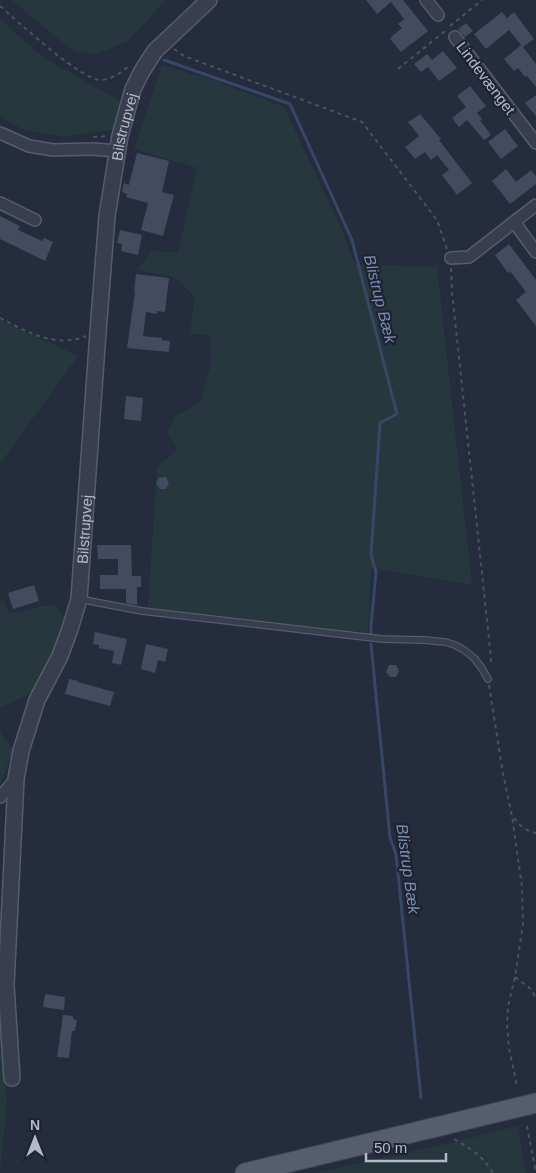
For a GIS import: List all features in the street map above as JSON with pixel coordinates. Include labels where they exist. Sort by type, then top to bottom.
[{"type":"main road","points":[[245,1173],[536,1102]]},
{"type":"street","name":"Bilstrupvej","points":[[12,1078],[6,985],[16,779],[22,750],[37,700],[60,656],[79,599],[107,216],[120,136],[132,89],[150,58],[208,0]]},
{"type":"street","points":[[426,0],[438,15]]},
{"type":"street","name":"Lindevænget","points":[[455,37],[536,143]]},
{"type":"street","points":[[0,133],[29,146],[53,150],[92,149],[118,151]]},
{"type":"street","points":[[0,203],[35,220]]},
{"type":"street","points":[[451,258],[469,257],[536,205]]},
{"type":"street","points":[[514,222],[536,252]]},
{"type":"street","points":[[0,797],[16,779]]},
{"type":"lane","points":[[79,599],[142,611],[382,639],[445,642],[455,645],[474,658],[488,679]]},
{"type":"path","points":[[398,69],[482,0]]},
{"type":"path","points":[[0,6],[47,48],[91,78],[100,80],[112,78],[132,64]]},
{"type":"path","points":[[164,42],[184,56],[362,122],[437,220],[451,258],[452,292],[491,658],[488,679],[502,774],[512,816],[520,871],[523,924],[515,977],[508,1006],[507,1025],[509,1048],[517,1086]]},
{"type":"path","points":[[93,137],[120,136]]},
{"type":"path","points":[[0,318],[40,336],[58,340],[73,340],[98,332]]},
{"type":"path","points":[[512,816],[522,828],[536,833]]},
{"type":"path","points":[[515,977],[531,989],[536,998]]},
{"type":"path","points":[[443,1125],[452,1138],[478,1154],[488,1165],[492,1173]]},
{"type":"path","points":[[527,1126],[536,1173]]},
{"type":"shaded area","points":[[12,0],[166,0],[128,41],[97,54],[77,52],[64,44]]},
{"type":"shaded area","points":[[0,19],[43,57],[120,101],[112,130],[62,137],[22,129],[0,116]]},
{"type":"shaded area","points":[[162,65],[218,82],[284,107],[342,230],[355,264],[437,267],[472,585],[371,568],[368,633],[148,608],[157,467],[177,449],[167,433],[175,416],[200,402],[211,364],[210,335],[190,334],[194,296],[174,277],[137,270],[151,251],[178,252],[197,168],[134,149]]},
{"type":"shaded area","points":[[0,320],[78,356],[0,464]]},
{"type":"shaded area","points":[[3,598],[9,614],[43,606],[55,606],[68,621],[32,693],[0,708],[0,601]]},
{"type":"shaded area","points":[[0,728],[2,735],[13,749],[0,783]]},
{"type":"shaded area","points":[[0,991],[7,1102],[0,1171]]},
{"type":"shaded area","points":[[518,1126],[526,1173],[315,1173],[438,1146]]},
{"type":"building","points":[[366,0],[403,0],[428,31],[401,52],[390,39],[402,28],[398,24],[404,19],[391,2],[377,14]]},
{"type":"building","points":[[502,12],[507,18],[514,12],[534,39],[523,47],[536,64],[536,87],[518,68],[514,71],[504,59],[521,45],[509,30],[486,49],[474,34]]},
{"type":"building","points":[[466,23],[473,31],[465,37],[458,29]]},
{"type":"building","points":[[443,51],[457,68],[439,81],[428,67],[421,72],[414,64],[427,54],[432,60]]},
{"type":"building","points":[[470,86],[486,106],[477,113],[491,135],[484,140],[467,120],[459,127],[452,118],[466,107],[457,96]]},
{"type":"building","points":[[536,95],[536,116],[525,103]]},
{"type":"building","points":[[420,114],[441,139],[439,140],[472,183],[457,195],[442,175],[449,170],[437,155],[431,160],[425,152],[415,159],[405,147],[419,136],[408,122]]},
{"type":"building","points":[[505,129],[518,146],[501,159],[488,142]]},
{"type":"building","points":[[137,153],[169,161],[162,192],[174,195],[163,236],[141,230],[148,203],[126,197],[127,194],[122,192],[124,183],[129,185]]},
{"type":"building","points":[[506,169],[516,182],[531,170],[536,176],[536,184],[510,204],[492,181]]},
{"type":"building","points":[[0,216],[20,226],[18,230],[42,241],[44,238],[53,242],[45,261],[0,239]]},
{"type":"building","points":[[120,230],[142,235],[138,255],[121,251],[122,244],[117,243]]},
{"type":"building","points":[[509,244],[536,280],[536,326],[516,300],[526,292],[510,271],[508,273],[495,255]]},
{"type":"building","points":[[136,274],[169,278],[165,312],[157,311],[157,314],[146,312],[143,336],[170,341],[169,352],[127,348]]},
{"type":"building","points":[[126,396],[143,398],[141,421],[124,419]]},
{"type":"building","points":[[166,477],[169,483],[166,489],[160,489],[156,483],[159,478]]},
{"type":"building","points":[[97,545],[131,545],[132,576],[141,576],[141,587],[137,587],[137,605],[126,603],[126,589],[100,589],[100,575],[118,575],[118,559],[98,559]]},
{"type":"building","points":[[34,585],[39,601],[13,609],[8,593]]},
{"type":"building","points":[[95,632],[127,639],[121,665],[112,663],[114,651],[99,648],[99,645],[93,644]]},
{"type":"building","points":[[146,644],[168,649],[165,662],[158,660],[155,673],[141,669]]},
{"type":"building","points":[[389,665],[396,665],[399,671],[396,677],[390,677],[386,672]]},
{"type":"building","points":[[69,679],[114,692],[110,706],[65,694]]},
{"type":"building","points":[[45,994],[65,997],[64,1010],[43,1007]]},
{"type":"building","points":[[63,1015],[73,1016],[73,1019],[77,1020],[75,1031],[72,1031],[69,1058],[57,1057]]},
{"type":"waterway","name":"Blistrup Bæk","points":[[164,60],[290,104],[352,240],[397,414],[380,423],[371,555],[376,572],[371,634]]},
{"type":"waterway","name":"Blistrup Bæk","points":[[371,644],[390,838],[396,854],[421,1098]]}]
